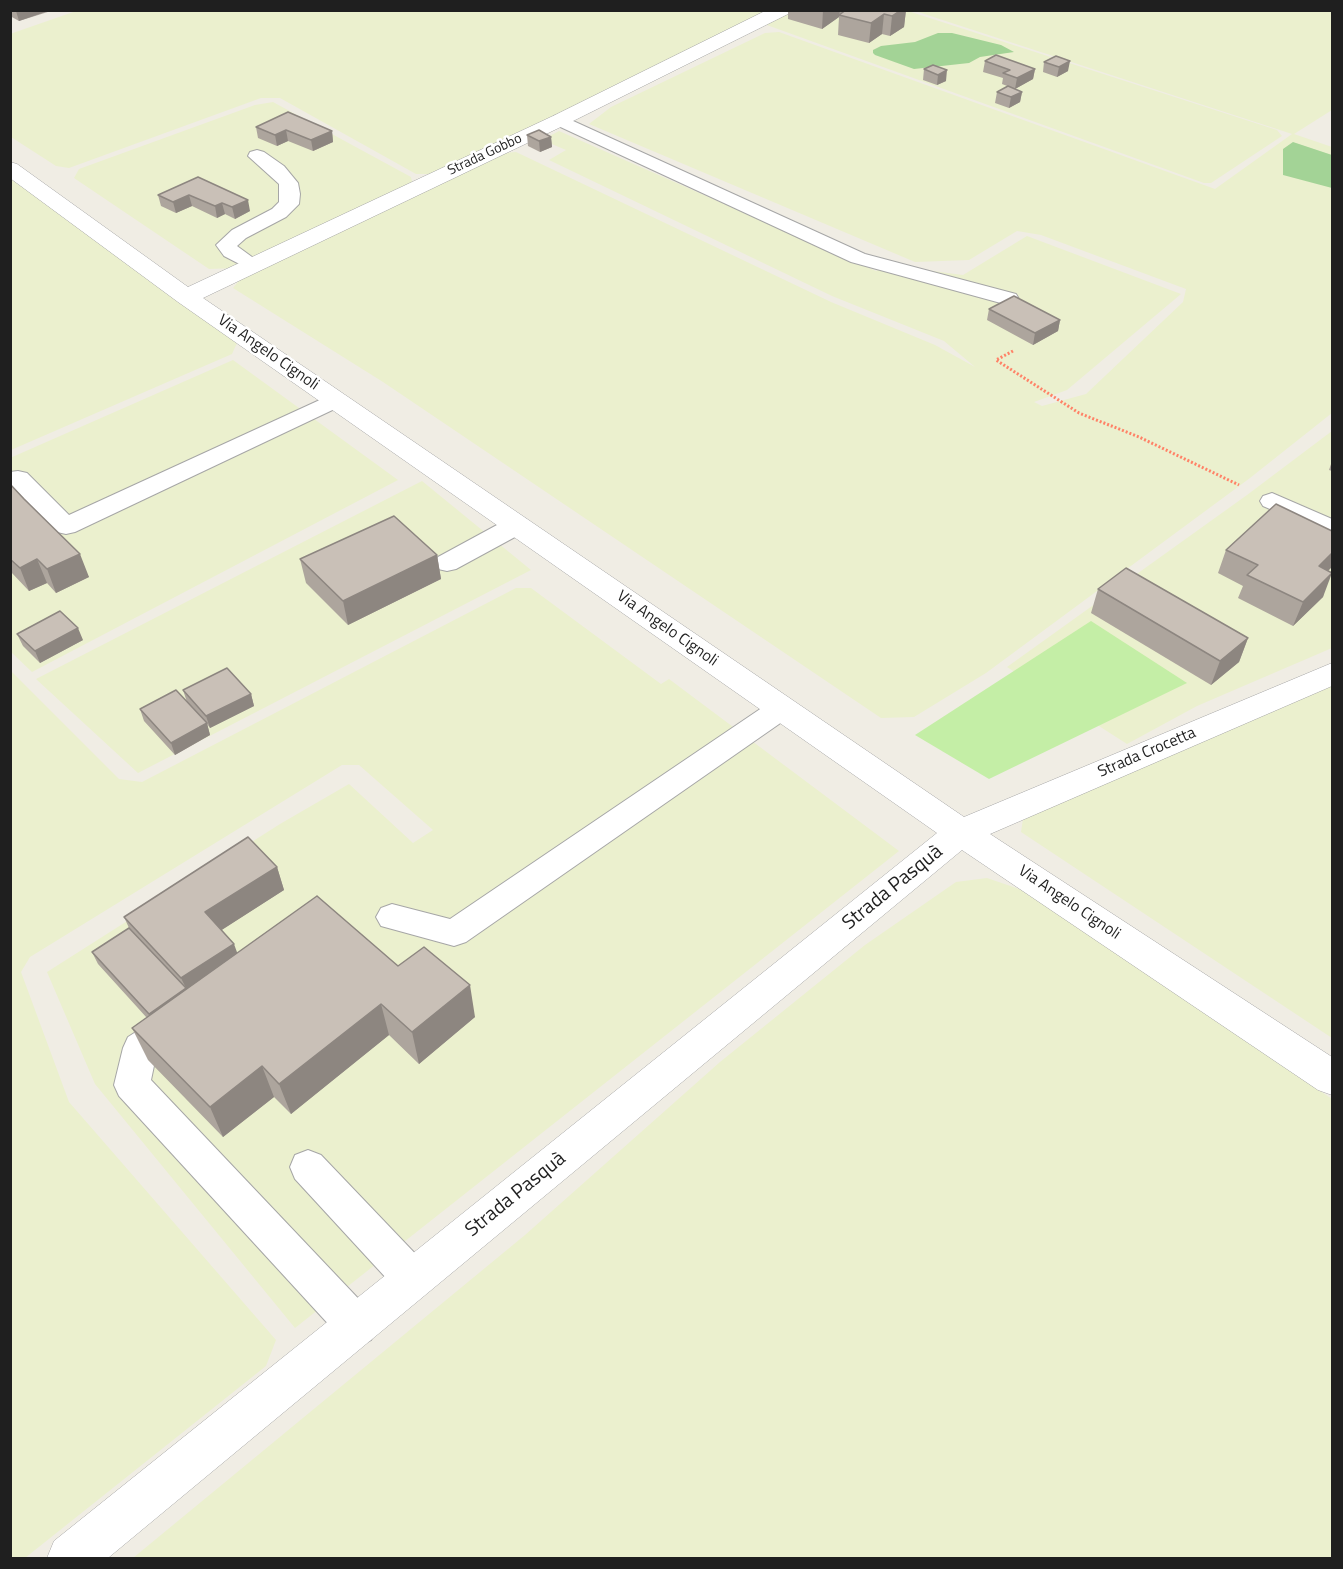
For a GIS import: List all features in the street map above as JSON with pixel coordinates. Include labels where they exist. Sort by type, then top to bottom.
[{"type":"street","name":"Strada Gobbo","points":[[186,297],[560,120],[782,10]]},
{"type":"street","name":"Via Angelo Cignoli","points":[[10,168],[186,297],[961,832],[1332,1078]]},
{"type":"street","name":"Strada Crocetta","points":[[961,832],[1332,674]]},
{"type":"street","name":"Strada Pasquà","points":[[71,1558],[961,832]]},
{"type":"lane","points":[[560,120],[858,258],[1008,299]]},
{"type":"lane","points":[[253,265],[231,252],[226,244],[239,234],[279,213],[289,204],[290,194],[288,183],[257,156]]},
{"type":"lane","points":[[10,481],[18,478],[66,526],[335,400]]},
{"type":"lane","points":[[1272,501],[1332,528]]},
{"type":"lane","points":[[447,563],[517,525]]},
{"type":"lane","points":[[392,917],[454,933],[782,708]]},
{"type":"lane","points":[[206,1003],[140,1048],[132,1085],[357,1326]]},
{"type":"lane","points":[[308,1167],[413,1280]]},
{"type":"path","points":[[1013,351],[996,360],[1079,413],[1139,437],[1272,501]]},
{"type":"green space","points":[[79,10],[775,11],[432,174],[416,174],[280,98],[261,98],[69,168],[56,166],[11,137],[10,34]]},
{"type":"green space","points":[[791,11],[908,11],[1277,130],[1282,136],[1211,183],[1204,183],[764,24]]},
{"type":"green space","points":[[915,11],[1332,11],[1332,110],[1294,134],[1332,147],[1332,413],[1250,478],[986,673],[914,717],[881,718],[383,382],[233,288],[241,278],[505,153],[516,152],[831,302],[935,345],[975,367],[944,341],[832,296],[549,160],[566,150],[542,140],[559,131],[876,271],[887,265],[963,275],[1027,236],[1181,294],[1067,390],[1034,402],[1042,406],[1086,394],[1183,302],[1186,289],[1041,235],[1017,231],[969,260],[915,262],[589,124],[611,107],[765,33],[779,32],[1215,189],[1292,134]]},
{"type":"green space","points":[[938,33],[952,33],[1001,45],[1014,52],[980,57],[969,63],[914,69],[873,53],[873,50],[881,46],[915,42]]},
{"type":"green space","points":[[273,102],[411,177],[413,186],[236,268],[209,269],[74,178],[79,169],[255,105]]},
{"type":"green space","points":[[1293,142],[1332,155],[1332,188],[1283,175],[1283,149]]},
{"type":"green space","points":[[10,178],[237,343],[232,354],[11,450]]},
{"type":"green space","points":[[233,360],[398,480],[32,672],[11,652],[10,458]]},
{"type":"green space","points":[[1332,431],[1332,648],[1197,706],[1127,744],[1007,667],[1247,495]]},
{"type":"green space","points":[[422,481],[531,570],[138,773],[36,679]]},
{"type":"green space","points":[[516,588],[531,588],[661,684],[669,679],[899,851],[295,1328],[95,1084],[47,972],[280,824],[349,784],[413,843],[433,830],[359,765],[342,765],[30,957],[21,972],[69,1102],[276,1340],[266,1366],[25,1558],[11,1558],[10,670],[119,779],[142,782]]},
{"type":"green space","points":[[1091,621],[1187,683],[989,779],[915,735]]},
{"type":"green space","points":[[1332,686],[1332,1038],[1021,832],[1023,819]]},
{"type":"green space","points":[[987,878],[1025,891],[1332,1099],[1332,1558],[133,1558],[525,1235],[720,1062],[865,945],[956,882]]},
{"type":"building","points":[[846,10],[901,10],[892,16],[884,14],[871,23],[839,15]]},
{"type":"building","points":[[996,55],[1035,69],[1017,78],[1003,73],[1010,70],[985,61]]},
{"type":"building","points":[[1056,56],[1070,61],[1059,67],[1044,62]]},
{"type":"building","points":[[933,65],[947,70],[938,75],[924,69]]},
{"type":"building","points":[[1008,86],[1022,92],[1011,97],[997,92]]},
{"type":"building","points":[[288,112],[332,131],[311,140],[286,130],[275,135],[256,127]]},
{"type":"building","points":[[539,130],[551,137],[539,141],[527,135]]},
{"type":"building","points":[[198,177],[248,200],[232,207],[222,203],[215,206],[189,195],[173,202],[158,195]]},
{"type":"building","points":[[1014,296],[1060,320],[1035,333],[989,309]]},
{"type":"building","points":[[10,484],[80,554],[47,569],[37,559],[20,568],[10,559]]},
{"type":"building","points":[[1276,504],[1332,531],[1332,553],[1319,566],[1332,573],[1303,602],[1247,575],[1258,565],[1226,550]]},
{"type":"building","points":[[394,516],[437,555],[343,601],[300,559]]},
{"type":"building","points":[[1126,568],[1248,638],[1220,661],[1098,589]]},
{"type":"building","points":[[60,611],[78,628],[35,651],[17,634]]},
{"type":"building","points":[[227,668],[251,694],[206,716],[183,690]]},
{"type":"building","points":[[176,690],[207,723],[171,743],[140,709]]},
{"type":"building","points":[[248,837],[277,867],[205,912],[234,944],[181,978],[124,917]]},
{"type":"building","points":[[317,896],[398,966],[424,947],[470,985],[412,1032],[381,1004],[279,1084],[262,1066],[210,1107],[132,1028]]},
{"type":"building","points":[[129,928],[186,988],[149,1014],[92,952]]}]
